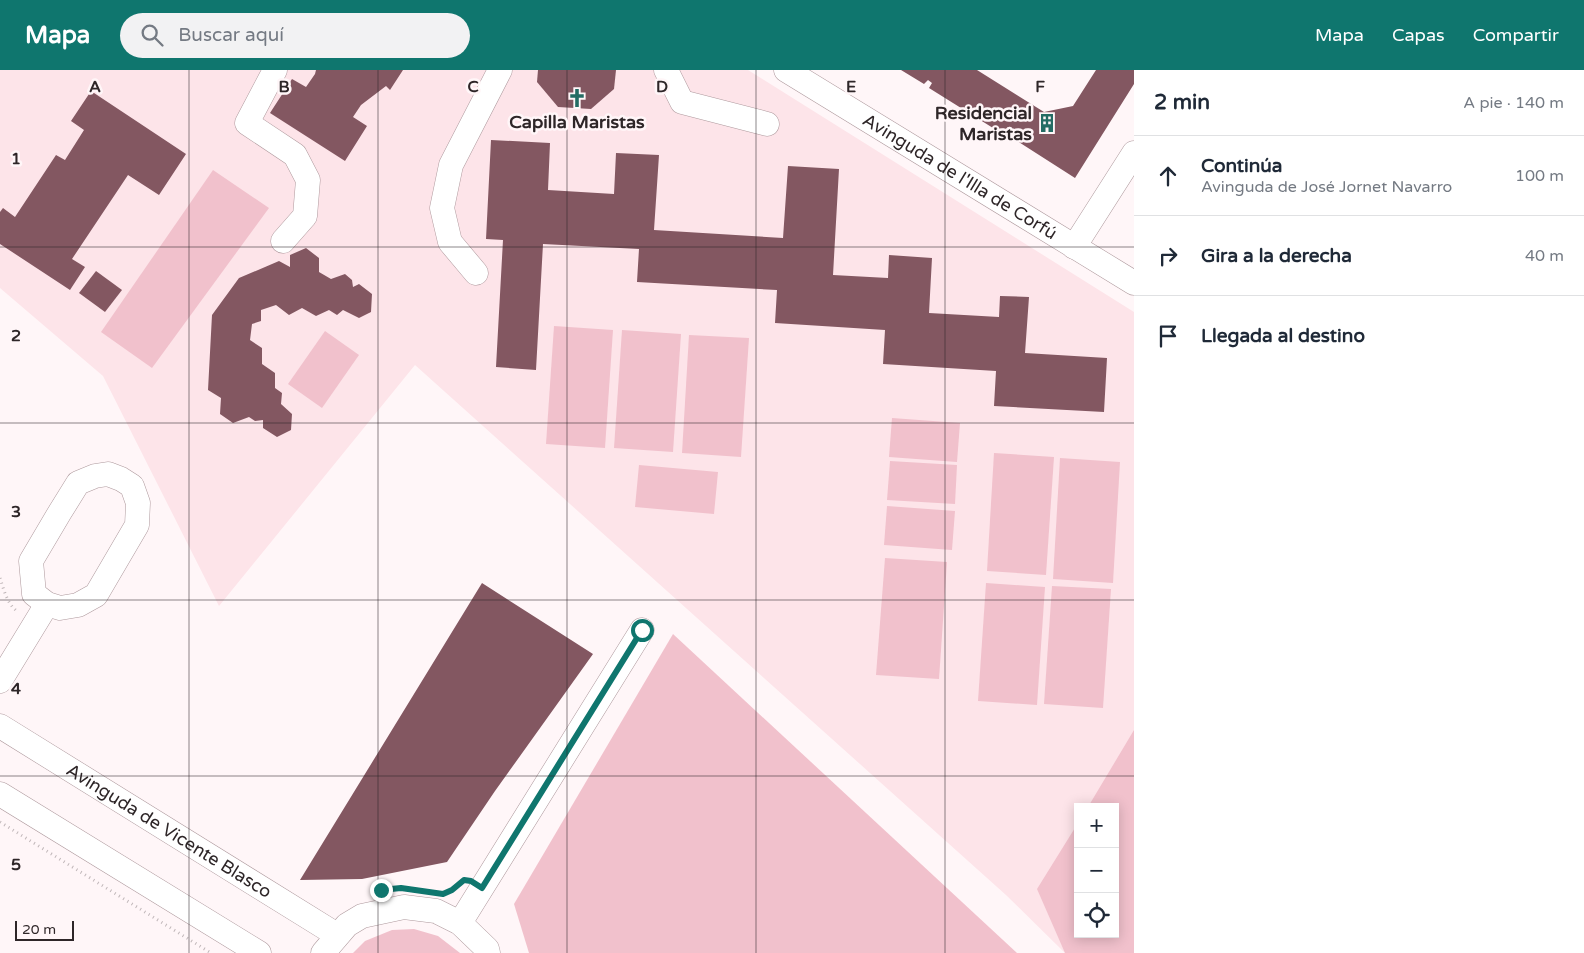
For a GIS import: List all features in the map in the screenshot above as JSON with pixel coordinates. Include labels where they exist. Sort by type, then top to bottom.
[{"type":"street","points":[[275,70],[247,123],[294,155],[308,180],[305,216],[284,241]]},
{"type":"street","points":[[476,273],[450,242],[442,208],[451,165],[500,70]]},
{"type":"street","points":[[666,70],[682,102],[767,124]]},
{"type":"street","name":"Avinguda de l'Illa de Corfú","points":[[792,71],[1134,283]]},
{"type":"street","points":[[1074,247],[1134,153]]},
{"type":"street","points":[[108,474],[132,486],[138,503],[137,525],[96,595],[78,605],[60,608],[47,604],[34,594],[31,561],[78,483],[94,476],[108,474]]},
{"type":"street","points":[[0,680],[47,604]]},
{"type":"street","points":[[460,924],[642,630]]},
{"type":"street","name":"Avinguda de Vicente Blasco","points":[[0,726],[330,944]]},
{"type":"street","points":[[0,794],[259,953]]},
{"type":"street","points":[[330,944],[347,925],[362,916],[404,907],[436,911],[460,924],[488,953]]},
{"type":"path","points":[[0,822],[211,953]]},
{"type":"shaded area","points":[[0,70],[748,70],[1134,312],[1134,953],[1065,953],[1006,895],[415,365],[219,606],[103,376],[0,288]]},
{"type":"shaded area","points":[[213,170],[269,208],[152,368],[101,332]]},
{"type":"shaded area","points":[[554,326],[613,330],[605,448],[546,444]]},
{"type":"shaded area","points":[[622,330],[681,334],[673,452],[614,448]]},
{"type":"shaded area","points":[[325,331],[359,355],[322,408],[288,384]]},
{"type":"shaded area","points":[[689,335],[749,338],[741,457],[682,453]]},
{"type":"shaded area","points":[[892,418],[960,423],[957,462],[889,457]]},
{"type":"shaded area","points":[[994,453],[1054,457],[1046,575],[987,571]]},
{"type":"shaded area","points":[[1060,458],[1120,462],[1113,583],[1053,579]]},
{"type":"shaded area","points":[[890,461],[957,465],[955,504],[887,500]]},
{"type":"shaded area","points":[[639,465],[718,472],[714,514],[635,507]]},
{"type":"shaded area","points":[[887,506],[955,511],[952,550],[884,545]]},
{"type":"shaded area","points":[[885,558],[947,562],[939,679],[876,675]]},
{"type":"shaded area","points":[[986,583],[1045,587],[1037,705],[978,701]]},
{"type":"shaded area","points":[[1052,586],[1111,589],[1103,708],[1044,704]]},
{"type":"shaded area","points":[[673,634],[1017,953],[529,953],[514,904]]},
{"type":"shaded area","points":[[1134,730],[1134,953],[1065,953],[1037,889],[1074,829],[1074,938],[1119,938],[1119,803],[1090,803]]},
{"type":"shaded area","points":[[414,929],[438,936],[460,953],[353,953],[365,941],[392,930]]},
{"type":"building","points":[[316,70],[403,70],[390,90],[386,86],[361,105],[353,117],[367,126],[345,161],[270,113],[292,79],[306,87]]},
{"type":"building","name":"Capilla Maristas","points":[[538,70],[616,70],[614,89],[591,109],[558,107],[537,82]]},
{"type":"building","name":"Residencial Maristas","points":[[901,70],[977,70],[1044,112],[1073,106],[1096,70],[1134,70],[1134,84],[1075,178],[1014,139],[1017,136],[1012,133],[1009,138],[929,88],[932,83],[928,80],[924,84]]},
{"type":"building","points":[[91,91],[186,154],[159,195],[128,175],[72,259],[85,267],[70,290],[0,244],[0,212],[3,208],[15,217],[56,155],[65,160],[84,130],[71,121]]},
{"type":"building","points":[[491,140],[550,143],[548,190],[614,194],[616,153],[659,155],[654,230],[783,238],[788,166],[839,169],[833,275],[888,278],[889,255],[932,258],[929,313],[999,317],[1000,296],[1029,297],[1025,353],[1107,358],[1104,412],[994,406],[996,371],[883,364],[885,330],[775,323],[777,290],[637,282],[639,249],[543,244],[536,370],[496,367],[503,240],[486,239]]},
{"type":"building","points":[[306,248],[319,258],[319,272],[331,279],[345,274],[352,280],[353,287],[359,284],[372,294],[371,312],[359,318],[343,310],[337,315],[329,310],[316,316],[302,308],[289,315],[276,305],[261,310],[261,321],[252,324],[250,340],[262,348],[262,364],[275,373],[275,388],[282,393],[281,404],[292,414],[291,430],[277,437],[263,428],[263,420],[255,421],[249,417],[233,423],[220,414],[221,398],[208,390],[212,315],[239,278],[279,261],[290,267],[290,255]]},
{"type":"building","points":[[96,271],[122,290],[105,312],[79,293]]},
{"type":"building","points":[[482,583],[593,654],[495,791],[447,862],[362,879],[300,880]]},
{"type":"place","name":"Capilla Maristas","points":[[577,98]]},
{"type":"place","name":"Residencial Maristas","points":[[1047,123]]},
{"type":"route","points":[[381,890],[401,888],[443,894],[452,890],[464,880],[471,881],[482,888],[642,630]]}]
